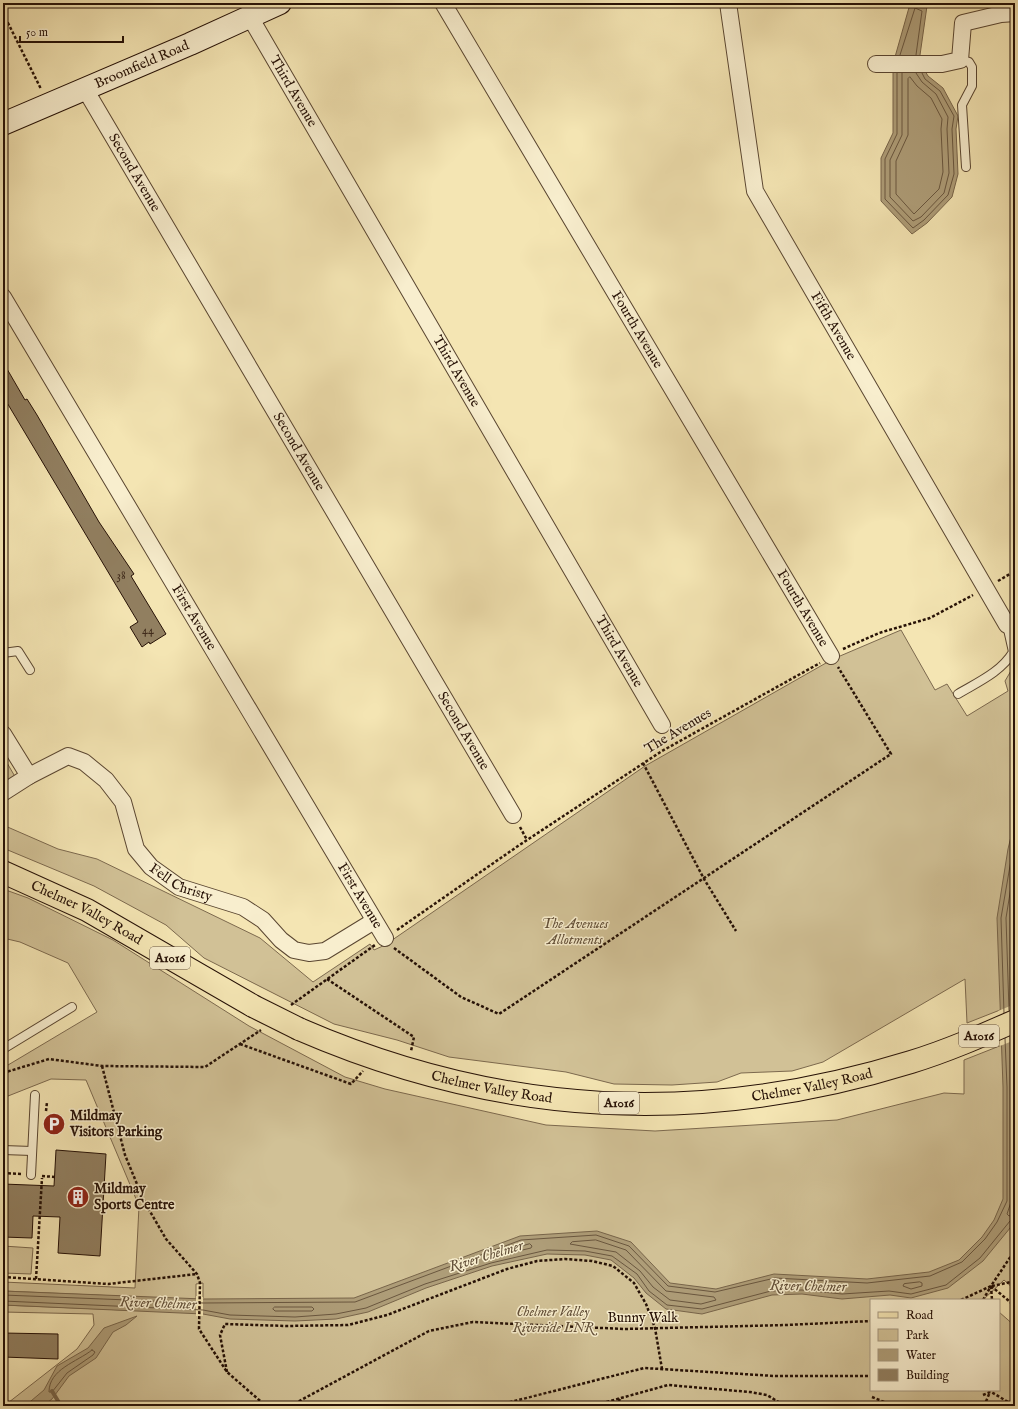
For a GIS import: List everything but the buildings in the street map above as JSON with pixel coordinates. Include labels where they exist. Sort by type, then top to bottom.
[{"type":"main road","name":"Broomfield Road","points":[[3,124],[280,3]]},
{"type":"main road","name":"Chelmer Valley Road","points":[[3,872],[37,886],[87,910],[253,1006],[299,1029],[375,1059],[408,1070],[452,1082],[518,1095],[596,1102],[653,1105],[713,1102],[783,1094],[862,1076],[943,1051],[1015,1022]]},
{"type":"street","name":"Fourth Avenue","points":[[443,3],[831,656]]},
{"type":"street","name":"Fifth Avenue","points":[[728,3],[755,191],[1007,625]]},
{"type":"street","points":[[876,64],[942,64],[960,60],[963,23],[1001,14],[1015,13]]},
{"type":"street","name":"Third Avenue","points":[[250,17],[662,725]]},
{"type":"street","name":"Second Avenue","points":[[85,89],[513,815]]},
{"type":"street","name":"First Avenue","points":[[3,297],[374,921],[378,943]]},
{"type":"street","points":[[3,734],[29,776]]},
{"type":"street","name":"Fell Christy","points":[[4,792],[29,776],[68,756],[84,762],[106,780],[122,802],[136,849],[150,867],[179,887],[243,907],[263,920],[281,940],[294,950],[309,953],[325,951],[374,921]]},
{"type":"lane","points":[[960,60],[969,62],[973,76],[972,86],[962,105],[966,167]]},
{"type":"lane","points":[[958,694],[999,669],[1008,660],[1013,652],[1007,625]]},
{"type":"lane","points":[[3,653],[18,651],[30,670]]},
{"type":"lane","points":[[3,1049],[72,1007]]},
{"type":"lane","points":[[31,1175],[35,1095]]},
{"type":"lane","points":[[3,1150],[32,1151]]},
{"type":"path","points":[[3,25],[8,23],[39,84],[46,105]]},
{"type":"path","name":"The Avenues","points":[[287,1008],[518,846],[685,737],[858,641],[879,633],[930,618],[1015,571]]},
{"type":"path","points":[[378,943],[388,944],[461,997],[499,1014],[891,754],[831,656]]},
{"type":"path","points":[[643,763],[704,879],[736,931]]},
{"type":"path","points":[[327,979],[414,1037],[408,1070]]},
{"type":"path","points":[[3,1073],[49,1059],[102,1066],[205,1067],[264,1027]]},
{"type":"path","points":[[240,1044],[351,1084],[375,1059]]},
{"type":"path","points":[[102,1066],[125,1155],[144,1201],[166,1239],[197,1274],[200,1284],[199,1329],[227,1372],[266,1406]]},
{"type":"path","points":[[46,1116],[47,1102]]},
{"type":"path","points":[[36,1279],[42,1168]]},
{"type":"path","points":[[984,1299],[1015,1250]]},
{"type":"path","points":[[227,1372],[220,1335],[225,1324],[287,1326],[348,1325],[387,1315],[507,1269],[537,1261],[565,1259],[592,1261],[613,1266],[634,1283],[646,1304],[655,1328],[662,1369]]},
{"type":"path","points":[[3,1277],[108,1284],[197,1274]]},
{"type":"path","points":[[962,1299],[992,1286],[1011,1282],[1015,1284]]},
{"type":"path","points":[[992,1286],[992,1299]]},
{"type":"path","points":[[992,1286],[1015,1306]]},
{"type":"path","name":"Bunny Walk","points":[[290,1406],[429,1331],[473,1322],[624,1329],[786,1326],[870,1321]]},
{"type":"path","points":[[495,1406],[644,1368],[775,1376],[870,1376]]},
{"type":"path","points":[[592,1406],[668,1385],[750,1392],[767,1395],[785,1406]]},
{"type":"path","points":[[983,1395],[989,1391]]},
{"type":"path","points":[[989,1391],[1002,1397],[1008,1402]]},
{"type":"path","points":[[984,1406],[989,1391]]},
{"type":"path","points":[[872,1397],[894,1406]]},
{"type":"path","points":[[617,1399],[627,1406]]},
{"type":"green space","points":[[901,630],[935,690],[947,684],[967,716],[1008,691],[1005,681],[1015,664],[1015,1290],[1004,1280],[984,1299],[870,1299],[870,1391],[1000,1391],[1000,1313],[1015,1326],[1015,1406],[4,1406],[77,1349],[94,1325],[93,1314],[3,1312],[3,1305],[124,1310],[140,1297],[3,1291],[3,1282],[135,1288],[139,1206],[86,1080],[51,1079],[3,1098],[3,1068],[97,1012],[68,963],[20,942],[3,938],[3,889],[28,898],[113,940],[249,1026],[345,1077],[385,1089],[546,1125],[655,1131],[837,1120],[944,1093],[964,1094],[964,1060],[1002,1045],[1000,1010],[967,1023],[965,979],[823,1062],[792,1071],[741,1073],[717,1082],[672,1085],[614,1084],[566,1072],[449,1057],[397,1040],[334,1024],[204,958],[166,925],[94,886],[3,848],[3,825],[58,849],[97,859],[260,938],[313,982],[370,944],[374,950],[385,945],[645,766],[833,659]],"holes":[[[203,1283],[203,1298],[196,1298],[196,1284]]]},
{"type":"green space","points":[[3,756],[17,780],[3,788]]},
{"type":"green space","points":[[3,1246],[33,1248],[31,1274],[3,1273]]},
{"type":"water","points":[[910,4],[927,6],[920,55],[921,64],[928,76],[943,88],[958,116],[956,129],[958,174],[952,197],[927,223],[912,234],[881,201],[881,158],[893,133],[893,64]]},
{"type":"water","name":"River Chelmer","points":[[1015,820],[1015,1222],[983,1261],[948,1288],[911,1298],[890,1295],[842,1299],[802,1294],[772,1295],[702,1314],[666,1309],[646,1293],[634,1278],[611,1260],[585,1255],[547,1254],[492,1266],[426,1288],[368,1312],[336,1319],[295,1321],[230,1319],[203,1314],[3,1305],[3,1291],[203,1299],[354,1298],[520,1236],[597,1231],[631,1242],[670,1283],[716,1289],[774,1274],[867,1279],[929,1272],[959,1260],[982,1237],[994,1220],[1003,1199],[1003,1087],[997,918],[1008,849]]},
{"type":"water","points":[[137,1316],[126,1325],[113,1332],[96,1358],[69,1376],[52,1399],[43,1406],[25,1406],[44,1390],[57,1366],[88,1348],[104,1328]]},
{"type":"pier","points":[[1015,1004],[1015,1040],[1000,1046],[998,1011]]},
{"type":"pier","points":[[196,1296],[203,1297],[203,1316],[196,1316]]},
{"type":"waterway","points":[[52,1391],[61,1406]]},
{"type":"place","name":"Mildmay Visitors Parking","points":[[54,1124]]},
{"type":"place","name":"Mildmay Sports Centre","points":[[78,1197]]},
{"type":"park label","name":"The Avenues Allotments","points":[[575,932]]},
{"type":"park label","name":"Chelmer Valley Riverside LNR","points":[[553,1320]]}]
